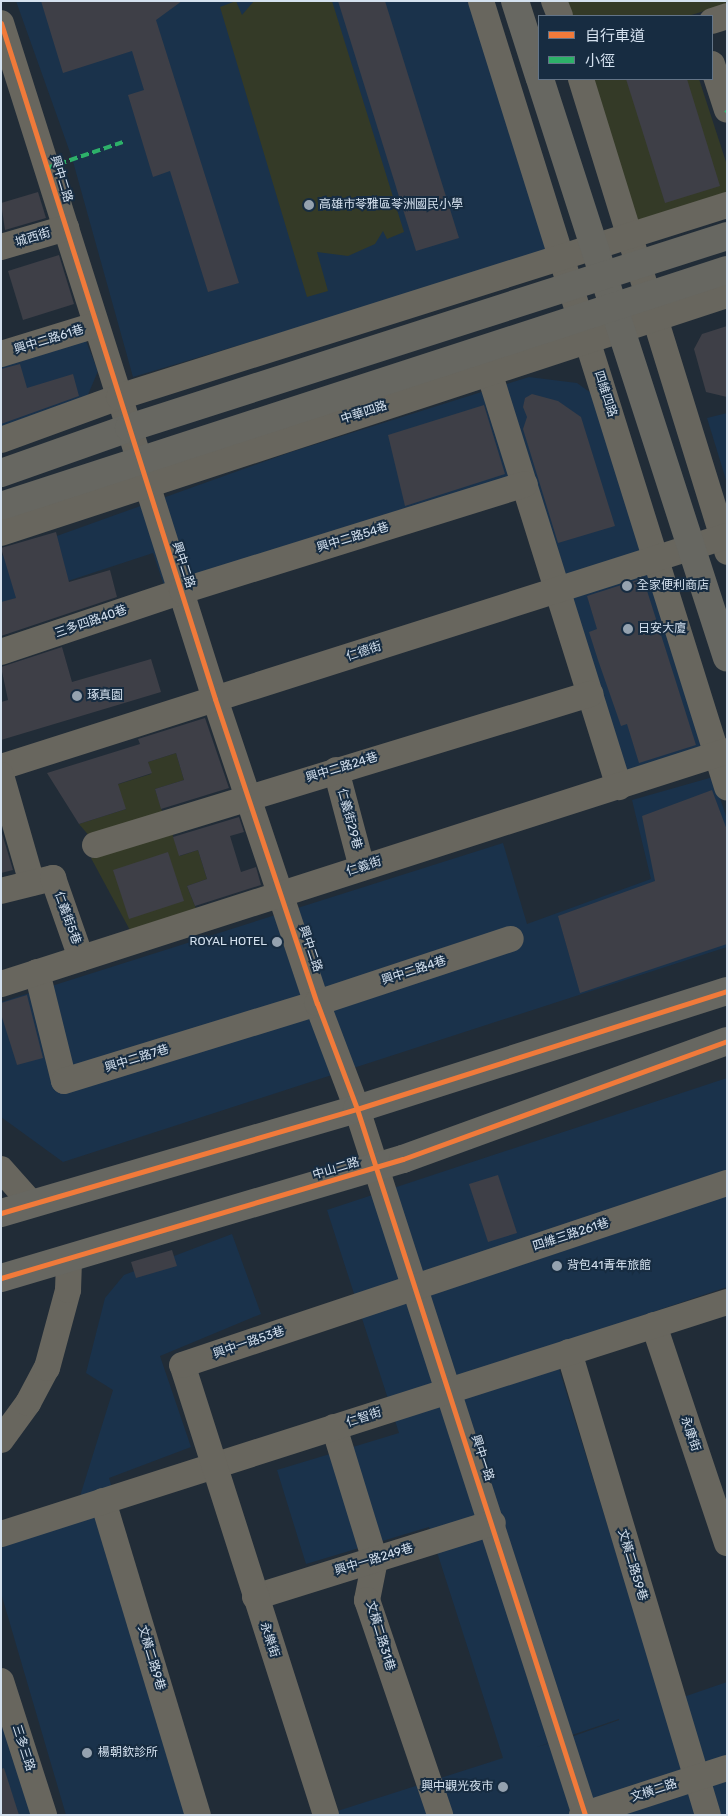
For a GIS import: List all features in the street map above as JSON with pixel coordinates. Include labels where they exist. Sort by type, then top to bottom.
[{"type":"main road","points":[[515,1],[538,71]]},
{"type":"main road","points":[[541,80],[616,318],[693,546],[727,658]]},
{"type":"main road","points":[[1,472],[129,428],[727,236]]},
{"type":"main road","name":"中華四路","points":[[1,506],[142,471],[653,307],[727,270]]},
{"type":"main road","points":[[1,1212],[357,1109],[727,990]]},
{"type":"main road","name":"中山二路","points":[[1,1278],[376,1167],[727,1041]]},
{"type":"street","name":"四維四路","points":[[481,1],[657,558],[721,753],[727,788]]},
{"type":"street","points":[[554,1],[560,15]]},
{"type":"street","points":[[713,21],[727,16]]},
{"type":"street","name":"興中二路","points":[[1,23],[10,78],[66,228],[215,699],[250,798],[317,1003],[357,1109]]},
{"type":"street","points":[[713,67],[727,110]]},
{"type":"street","points":[[508,86],[538,78]]},
{"type":"street","points":[[581,80],[725,542]]},
{"type":"street","points":[[1,440],[119,397],[727,205]]},
{"type":"street","name":"城西街","points":[[1,247],[66,228]]},
{"type":"street","name":"中華四路","points":[[653,307],[727,295]]},
{"type":"street","name":"興中二路61巷","points":[[1,354],[96,325]]},
{"type":"street","name":"中華四路","points":[[1,533],[142,471],[489,372],[584,328]]},
{"type":"street","points":[[489,372],[619,787]]},
{"type":"street","name":"興中二路54巷","points":[[182,591],[525,484]]},
{"type":"street","name":"仁德街","points":[[1,768],[693,546],[725,542]]},
{"type":"street","name":"三多四路40巷","points":[[1,652],[182,591]]},
{"type":"street","name":"興中二路24巷","points":[[95,845],[590,694]]},
{"type":"street","name":"仁義街","points":[[1,984],[721,753]]},
{"type":"street","name":"仁義街29巷","points":[[336,770],[362,868]]},
{"type":"street","name":"仁義街5巷","points":[[1,775],[43,881],[81,958]]},
{"type":"street","points":[[1,890],[43,881]]},
{"type":"street","name":"興中二路4巷","points":[[317,1003],[511,939]]},
{"type":"street","name":"興中二路7巷","points":[[37,972],[64,1081],[317,1003]]},
{"type":"street","name":"興中一路","points":[[357,1109],[493,1523],[584,1814]]},
{"type":"street","points":[[1,1169],[32,1204]]},
{"type":"street","name":"四維三路261巷","points":[[415,1287],[727,1183]]},
{"type":"street","points":[[1,1440],[28,1403],[48,1368],[68,1290],[69,1258]]},
{"type":"street","name":"興中一路53巷","points":[[213,1466],[182,1365],[415,1287]]},
{"type":"street","name":"仁智街","points":[[1,1534],[727,1302]]},
{"type":"street","name":"永康街","points":[[654,1325],[727,1543]]},
{"type":"street","name":"文橫二路59巷","points":[[568,1352],[708,1815]]},
{"type":"street","name":"文橫二路31巷","points":[[334,1427],[375,1560],[367,1600],[440,1815]]},
{"type":"street","name":"永樂街","points":[[213,1466],[326,1815]]},
{"type":"street","name":"文橫二路9巷","points":[[103,1501],[198,1815]]},
{"type":"street","name":"興中一路249巷","points":[[255,1597],[493,1523]]},
{"type":"street","name":"三多三路","points":[[1,1681],[44,1815]]},
{"type":"street","name":"文橫二路","points":[[584,1814],[727,1768]]},
{"type":"shaded area","name":"高雄市苓雅區苓洲國民小學","points":[[16,1],[468,1],[548,253],[133,377],[72,158]]},
{"type":"shaded area","points":[[84,336],[98,371],[87,397],[1,428],[1,361]]},
{"type":"shaded area","points":[[529,377],[577,383],[601,400],[702,750],[619,779],[529,491],[171,606],[153,553],[1,603],[1,556],[291,452]]},
{"type":"shaded area","points":[[727,413],[727,483],[707,418]]},
{"type":"shaded area","points":[[713,777],[727,819],[727,947],[63,1162],[1,1117],[1,1002],[503,843],[527,924],[651,879],[632,800]]},
{"type":"shaded area","points":[[727,1078],[727,1287],[552,1346],[663,1704],[727,1682],[727,1815],[325,1815],[503,1758],[429,1527],[306,1564],[277,1470],[399,1433],[327,1210]],"holes":[[[619,1719],[619,1720],[537,1747]]]},
{"type":"shaded area","points":[[232,1234],[261,1314],[160,1356],[191,1447],[109,1478],[210,1815],[66,1815],[1,1593],[1,1541],[72,1522],[113,1390],[86,1373],[105,1298],[124,1275]]},
{"type":"shaded area","points":[[1,1710],[34,1815],[1,1815]]},
{"type":"green space","points":[[236,1],[242,15],[254,1],[332,1],[404,232],[387,239],[383,231],[375,244],[348,256],[317,252],[328,291],[307,297],[220,7]]},
{"type":"green space","points":[[558,1],[727,1],[727,4],[691,15],[563,15]]},
{"type":"green space","points":[[589,80],[699,80],[727,165],[727,199],[638,221]]},
{"type":"green space","points":[[176,753],[184,780],[155,789],[164,817],[91,838],[79,824],[126,809],[106,788],[151,774],[148,762]]},
{"type":"green space","points":[[172,833],[180,856],[198,850],[207,879],[187,886],[197,911],[132,934],[91,858]]},
{"type":"building","points":[[41,1],[182,1],[156,20],[239,283],[208,292],[170,171],[153,177],[128,95],[144,90],[132,51],[63,73]]},
{"type":"building","points":[[338,1],[385,1],[459,238],[416,251]]},
{"type":"building","points":[[626,80],[687,80],[720,186],[665,203]]},
{"type":"building","points":[[38,192],[46,218],[5,230],[1,203]]},
{"type":"building","points":[[59,255],[74,304],[23,320],[8,271]]},
{"type":"building","points":[[727,326],[727,397],[706,392],[694,349],[702,334]]},
{"type":"building","points":[[20,364],[27,388],[73,374],[79,396],[1,424],[1,369]]},
{"type":"building","points":[[532,394],[558,401],[581,417],[615,526],[558,543],[523,429],[527,417],[523,407],[525,398]]},
{"type":"building","points":[[484,405],[505,474],[405,506],[388,435]]},
{"type":"building","points":[[56,532],[69,582],[110,570],[117,597],[1,636],[1,602],[16,598],[1,548]]},
{"type":"building","points":[[643,578],[696,745],[639,763],[627,724],[621,726],[589,632],[597,629],[587,596]]},
{"type":"building","name":"琢真園","points":[[62,647],[72,682],[151,659],[161,692],[1,740],[1,702],[8,700],[1,667]]},
{"type":"building","points":[[205,718],[229,788],[161,809],[155,789],[184,780],[176,753],[148,762],[152,773],[118,784],[126,809],[79,824],[47,773],[140,744],[138,739]]},
{"type":"building","points":[[712,790],[727,830],[727,944],[580,993],[558,916],[655,881],[642,816]]},
{"type":"building","points":[[239,817],[244,832],[230,836],[241,872],[256,867],[261,885],[195,906],[187,886],[207,879],[198,850],[179,856],[173,837]]},
{"type":"building","points":[[1,830],[13,870],[1,873]]},
{"type":"building","points":[[168,852],[184,901],[129,919],[113,870]]},
{"type":"building","points":[[27,995],[43,1058],[17,1065],[1,1014],[1,1003]]},
{"type":"building","points":[[498,1175],[517,1233],[488,1242],[469,1184]]},
{"type":"building","points":[[172,1250],[177,1266],[136,1278],[131,1262]]},
{"type":"building","points":[[4,1768],[19,1815],[1,1815],[1,1769]]},
{"type":"marked path","points":[[47,168],[126,141]]},
{"type":"cycle path","points":[[1,23],[215,699],[317,1003],[357,1109],[585,1815]]},
{"type":"cycle path","points":[[1,1213],[357,1109],[727,991]]},
{"type":"cycle path","points":[[1,1278],[403,1159],[727,1041]]},
{"type":"place","name":"高雄市苓雅區苓洲國民小學","points":[[309,205]]},
{"type":"place","name":"全家便利商店","points":[[627,586]]},
{"type":"place","name":"日安大廈","points":[[628,629]]},
{"type":"place","name":"琢真園","points":[[77,696]]},
{"type":"place","name":"ROYAL HOTEL","points":[[277,942]]},
{"type":"place","name":"背包41青年旅館","points":[[557,1266]]},
{"type":"place","name":"楊朝欽診所","points":[[87,1753]]},
{"type":"place","name":"興中觀光夜市","points":[[503,1787]]}]
